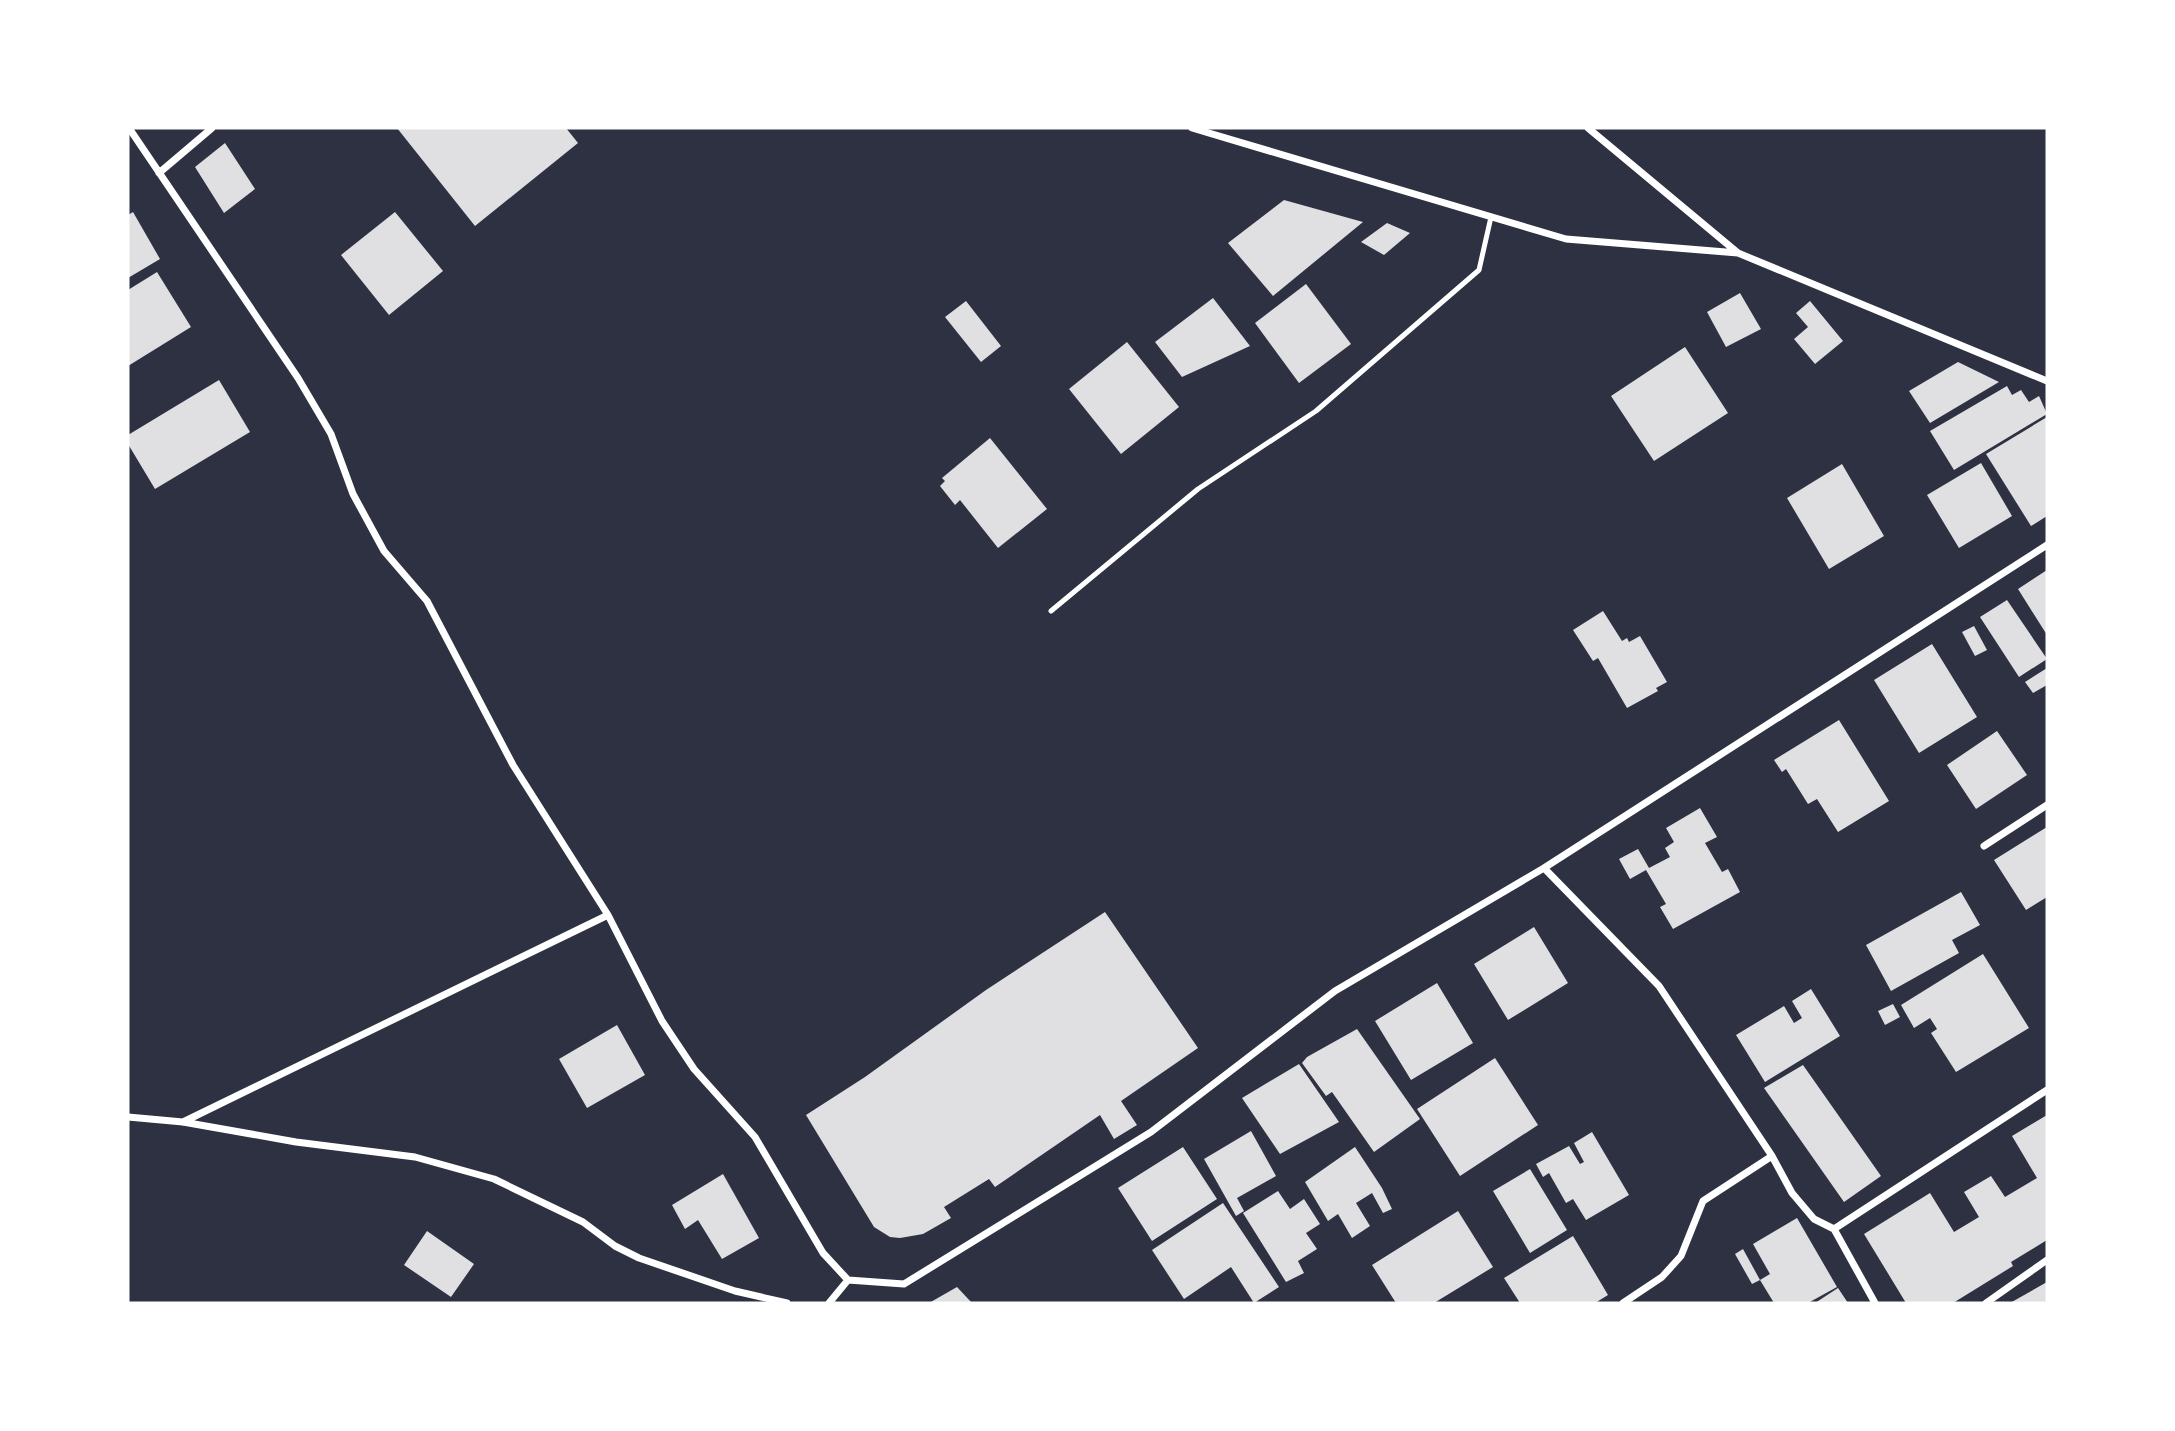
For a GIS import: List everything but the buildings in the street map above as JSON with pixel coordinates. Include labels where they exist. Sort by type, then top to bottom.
[{"type":"street","points":[[129,128],[298,378],[331,434],[353,494],[384,551],[427,601],[513,765],[608,915],[663,1021],[694,1069],[755,1137],[823,1253],[848,1280],[904,1284],[1151,1132],[1335,991],[1544,868],[2047,545]]},
{"type":"street","points":[[159,173],[212,128]]},
{"type":"street","points":[[1192,128],[1566,239],[1738,253]]},
{"type":"street","points":[[1588,128],[1738,253],[2047,382]]},
{"type":"street","points":[[1984,846],[2047,805]]},
{"type":"street","points":[[1544,868],[1658,986],[1772,1156],[1792,1193],[1814,1219],[1834,1229],[1875,1303]]},
{"type":"street","points":[[183,1122],[608,915]]},
{"type":"street","points":[[1834,1229],[2047,1090]]},
{"type":"street","points":[[128,1117],[183,1122],[296,1142],[415,1157],[494,1179],[583,1222],[615,1246],[639,1258],[735,1291],[787,1303]]},
{"type":"street","points":[[1623,1303],[1662,1278],[1681,1256],[1703,1201],[1772,1156]]},
{"type":"street","points":[[1986,1303],[2047,1260]]},
{"type":"street","points":[[829,1303],[848,1280]]},
{"type":"lane","points":[[1051,611],[1198,489],[1316,411],[1479,270],[1491,217]]}]
